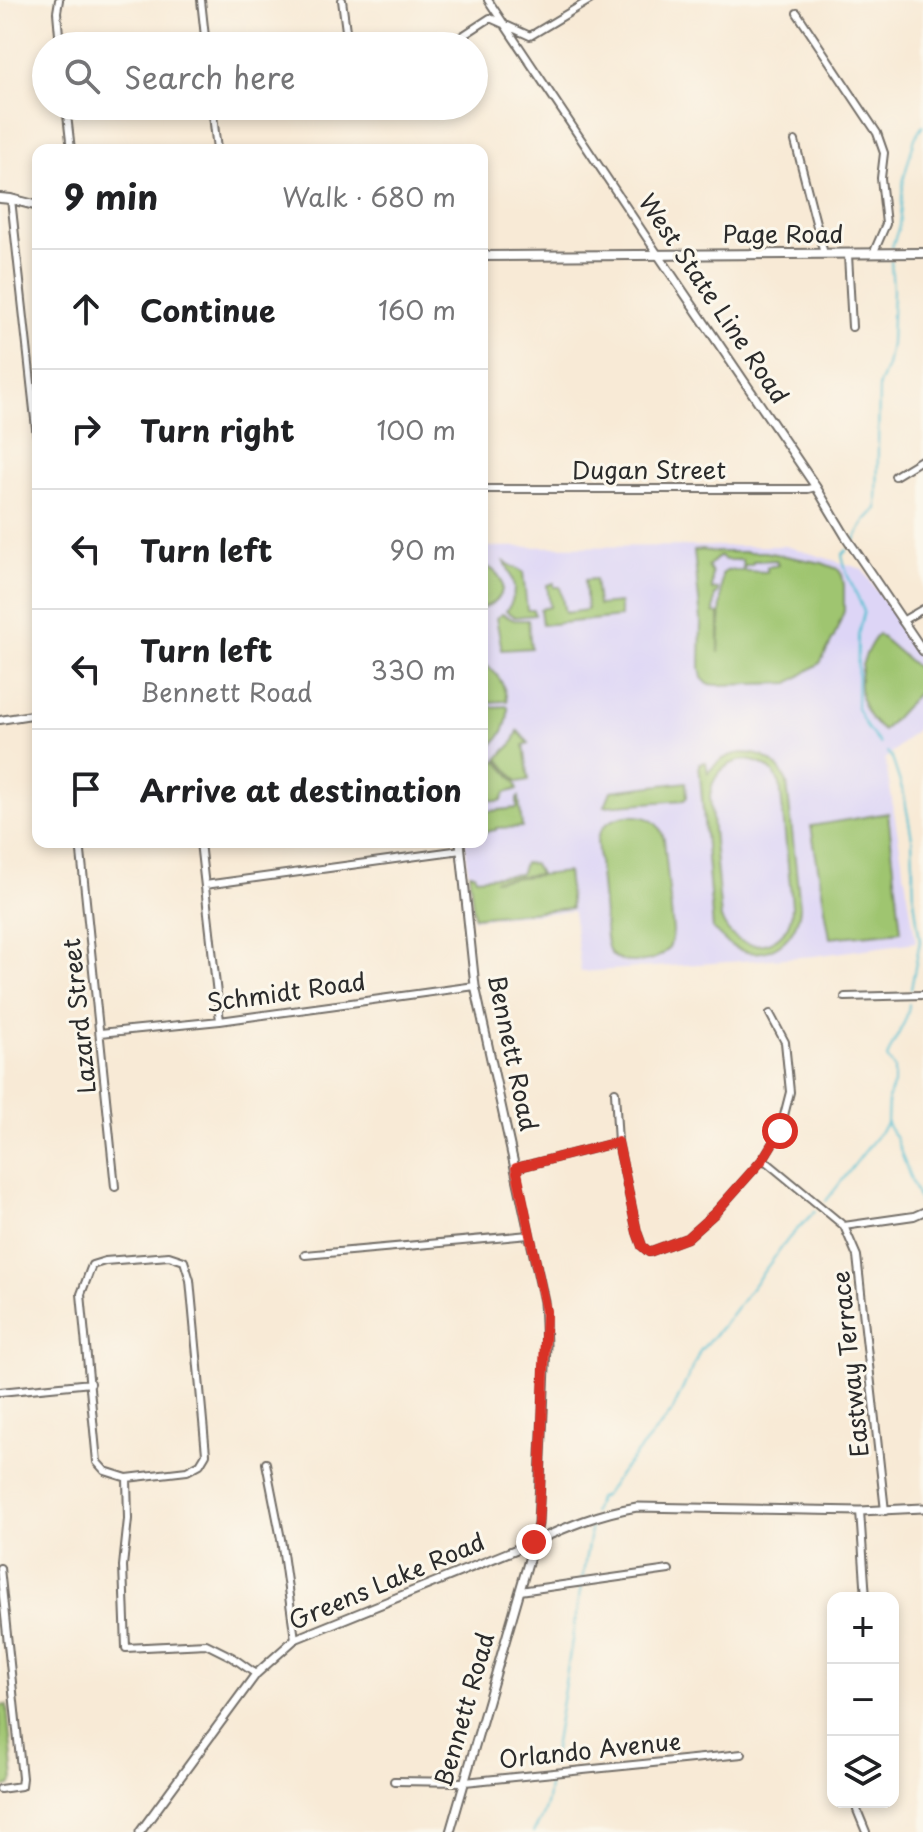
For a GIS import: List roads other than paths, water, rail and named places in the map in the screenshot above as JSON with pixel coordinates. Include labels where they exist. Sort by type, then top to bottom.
[{"type":"main road","points":[[0,198],[32,204]]},
{"type":"main road","name":"Page Road","points":[[488,256],[923,253]]},
{"type":"street","points":[[59,0],[59,32]]},
{"type":"street","points":[[201,0],[204,32]]},
{"type":"street","points":[[342,0],[346,32]]},
{"type":"street","name":"West State Line Road","points":[[488,0],[923,651]]},
{"type":"street","points":[[468,32],[490,18],[530,36],[590,0]]},
{"type":"street","points":[[797,13],[877,133],[884,153],[881,178],[886,224],[873,254]]},
{"type":"street","points":[[68,120],[70,144]]},
{"type":"street","points":[[214,120],[216,144]]},
{"type":"street","points":[[795,141],[824,254]]},
{"type":"street","points":[[11,199],[32,392]]},
{"type":"street","points":[[848,255],[852,327]]},
{"type":"street","points":[[895,476],[923,459]]},
{"type":"street","name":"Dugan Street","points":[[488,489],[816,487]]},
{"type":"street","points":[[902,621],[923,609]]},
{"type":"street","points":[[0,720],[32,715]]},
{"type":"street","name":"Lazard Street","points":[[81,848],[115,1187]]},
{"type":"street","points":[[201,848],[220,1021]]},
{"type":"street","points":[[205,885],[447,848]]},
{"type":"street","name":"Bennett Road","points":[[450,1832],[538,1524],[546,1311],[475,986],[460,848]]},
{"type":"street","name":"Schmidt Road","points":[[100,1033],[220,1021],[475,986]]},
{"type":"street","points":[[845,997],[923,995]]},
{"type":"street","points":[[615,1092],[618,1142],[637,1232],[642,1246],[649,1252],[687,1238],[715,1213],[763,1159],[780,1131],[790,1092],[785,1042],[770,1014]]},
{"type":"street","points":[[516,1168],[618,1142]]},
{"type":"street","points":[[763,1159],[844,1226],[923,1212]]},
{"type":"street","name":"Eastway Terrace","points":[[844,1226],[857,1256],[885,1511]]},
{"type":"street","points":[[305,1255],[529,1235]]},
{"type":"street","points":[[169,1256],[184,1261],[190,1280],[206,1454],[200,1464],[187,1471],[127,1478],[105,1471],[97,1462],[91,1383],[81,1294],[92,1265],[105,1261],[169,1256]]},
{"type":"street","points":[[0,1392],[91,1383]]},
{"type":"street","points":[[266,1463],[281,1539],[295,1639]]},
{"type":"street","points":[[127,1478],[128,1519],[123,1566],[126,1648],[206,1644],[256,1674]]},
{"type":"street","name":"Greens Lake Road","points":[[140,1832],[256,1674],[295,1639],[580,1521],[610,1511],[637,1507],[860,1511],[923,1508]]},
{"type":"street","points":[[860,1511],[866,1592]]},
{"type":"street","points":[[0,1568],[22,1778],[21,1786],[0,1789]]},
{"type":"street","points":[[520,1591],[669,1570]]},
{"type":"street","name":"Orlando Avenue","points":[[394,1781],[465,1782],[742,1754]]},
{"type":"street","points":[[858,1808],[866,1832]]},
{"type":"waterway","points":[[892,247],[899,226],[904,177],[915,138],[923,125]]},
{"type":"waterway","points":[[855,540],[865,521],[877,509],[879,385],[891,344],[891,261]]},
{"type":"waterway","points":[[847,550],[842,555],[847,574],[864,611],[858,635],[857,708],[880,744]]},
{"type":"waterway","points":[[887,752],[892,758],[904,795],[912,838],[914,899],[920,941],[911,989]]},
{"type":"waterway","points":[[826,1201],[887,1123],[888,1099],[894,1084],[894,1068],[887,1058],[906,1018],[909,1004]]},
{"type":"waterway","points":[[887,1124],[896,1139],[921,1207]]},
{"type":"waterway","points":[[593,1513],[598,1498],[604,1496],[672,1412],[700,1351],[789,1238],[815,1211]]},
{"type":"waterway","points":[[551,1767],[592,1520]]},
{"type":"waterway","points":[[533,1832],[545,1808],[549,1780]]}]
